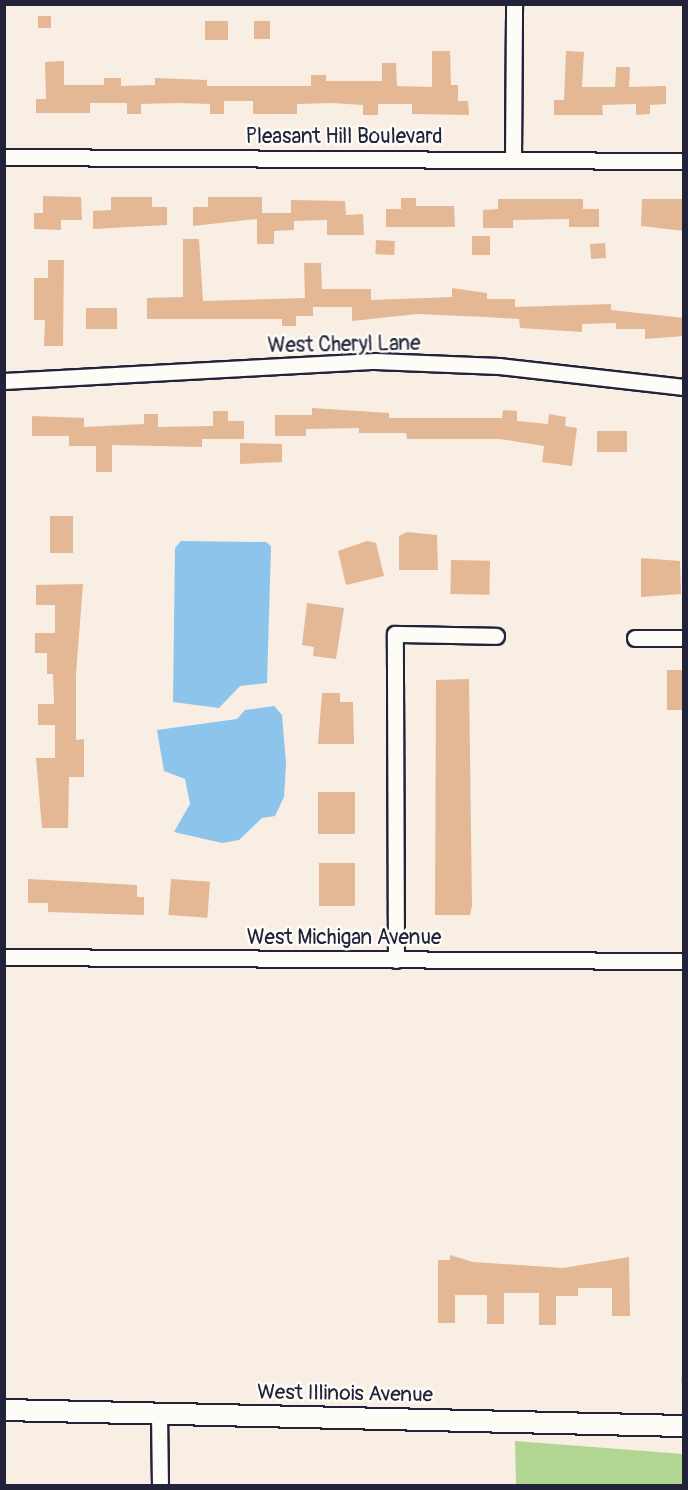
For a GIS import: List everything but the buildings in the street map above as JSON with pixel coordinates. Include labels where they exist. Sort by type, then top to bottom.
[{"type":"main road","name":"West Illinois Avenue","points":[[4,1410],[684,1426]]},
{"type":"street","points":[[513,158],[514,4]]},
{"type":"street","name":"Pleasant Hill Boulevard","points":[[4,158],[513,158],[684,161]]},
{"type":"street","name":"West Cheryl Lane","points":[[4,381],[375,362],[510,367],[684,387]]},
{"type":"street","points":[[396,960],[395,634],[496,636]]},
{"type":"street","points":[[635,638],[684,638]]},
{"type":"street","name":"West Michigan Avenue","points":[[4,957],[684,961]]},
{"type":"street","points":[[159,1414],[160,1485]]},
{"type":"green space","points":[[515,1441],[683,1454],[683,1485],[516,1485]]},
{"type":"water","points":[[181,541],[266,542],[271,546],[267,683],[240,686],[219,708],[173,702],[175,548]]},
{"type":"water","points":[[274,706],[282,715],[286,764],[284,797],[275,816],[262,818],[239,840],[222,843],[174,832],[190,804],[185,779],[164,771],[157,730],[237,719],[245,710]]}]
